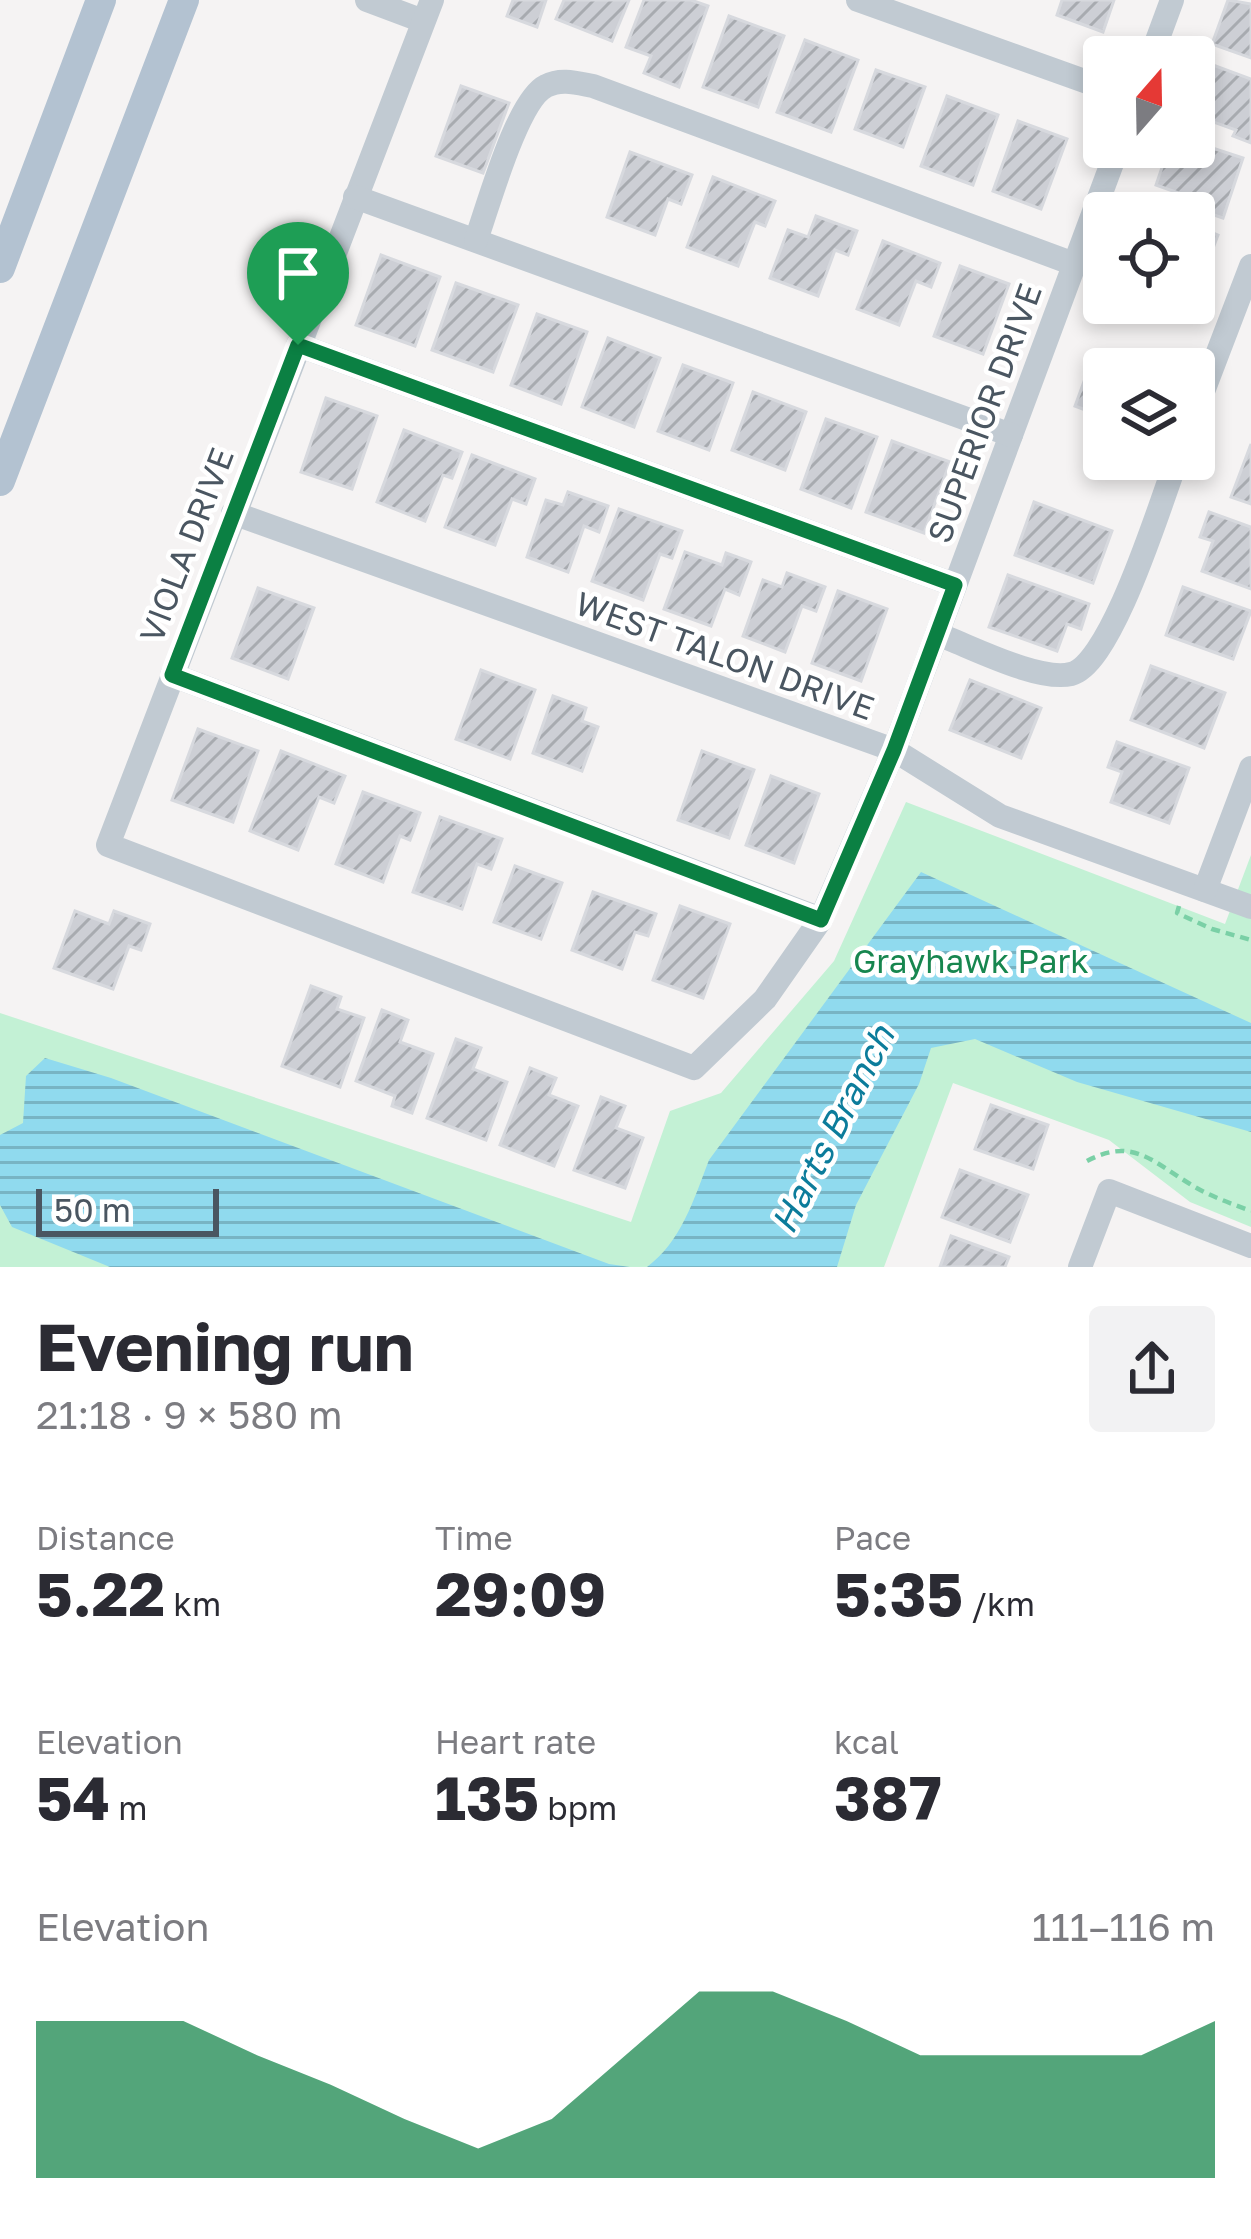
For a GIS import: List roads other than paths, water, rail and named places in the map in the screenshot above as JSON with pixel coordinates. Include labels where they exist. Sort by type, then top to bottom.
[{"type":"main road","points":[[0,268],[101,0]]},
{"type":"main road","points":[[0,481],[184,0]]},
{"type":"street","points":[[367,0],[428,10]]},
{"type":"street","points":[[858,0],[1083,80]]},
{"type":"street","points":[[1159,36],[1172,0]]},
{"type":"street","name":"VIOLA DRIVE","points":[[428,10],[108,845],[694,1068]]},
{"type":"street","points":[[476,240],[526,106],[543,86],[563,81],[593,86],[1074,264]]},
{"type":"street","name":"SUPERIOR DRIVE","points":[[694,1068],[765,999],[821,920],[894,750],[1110,168]]},
{"type":"street","points":[[355,196],[1011,435]]},
{"type":"street","points":[[1215,360],[1251,266]]},
{"type":"street","points":[[298,345],[955,585]]},
{"type":"street","points":[[937,634],[1047,675],[1071,674],[1086,667],[1114,624],[1169,480]]},
{"type":"street","name":"WEST TALON DRIVE","points":[[233,513],[894,750],[1000,816],[1251,907]]},
{"type":"street","points":[[172,675],[821,920]]},
{"type":"street","points":[[1196,887],[1251,768]]},
{"type":"street","points":[[1080,1267],[1108,1191],[1251,1246]]},
{"type":"water","name":"Harts Branch","points":[[921,872],[1251,1023],[1251,1132],[1077,1082],[975,1039],[931,1048],[919,1084],[856,1205],[837,1267],[647,1267],[678,1232],[709,1160]]},
{"type":"water","points":[[45,1058],[111,1078],[609,1264],[630,1267],[110,1267],[12,1227],[0,1205],[0,1135],[23,1123],[26,1076]]},
{"type":"park label","name":"Grayhawk Park","points":[[971,960]]}]
